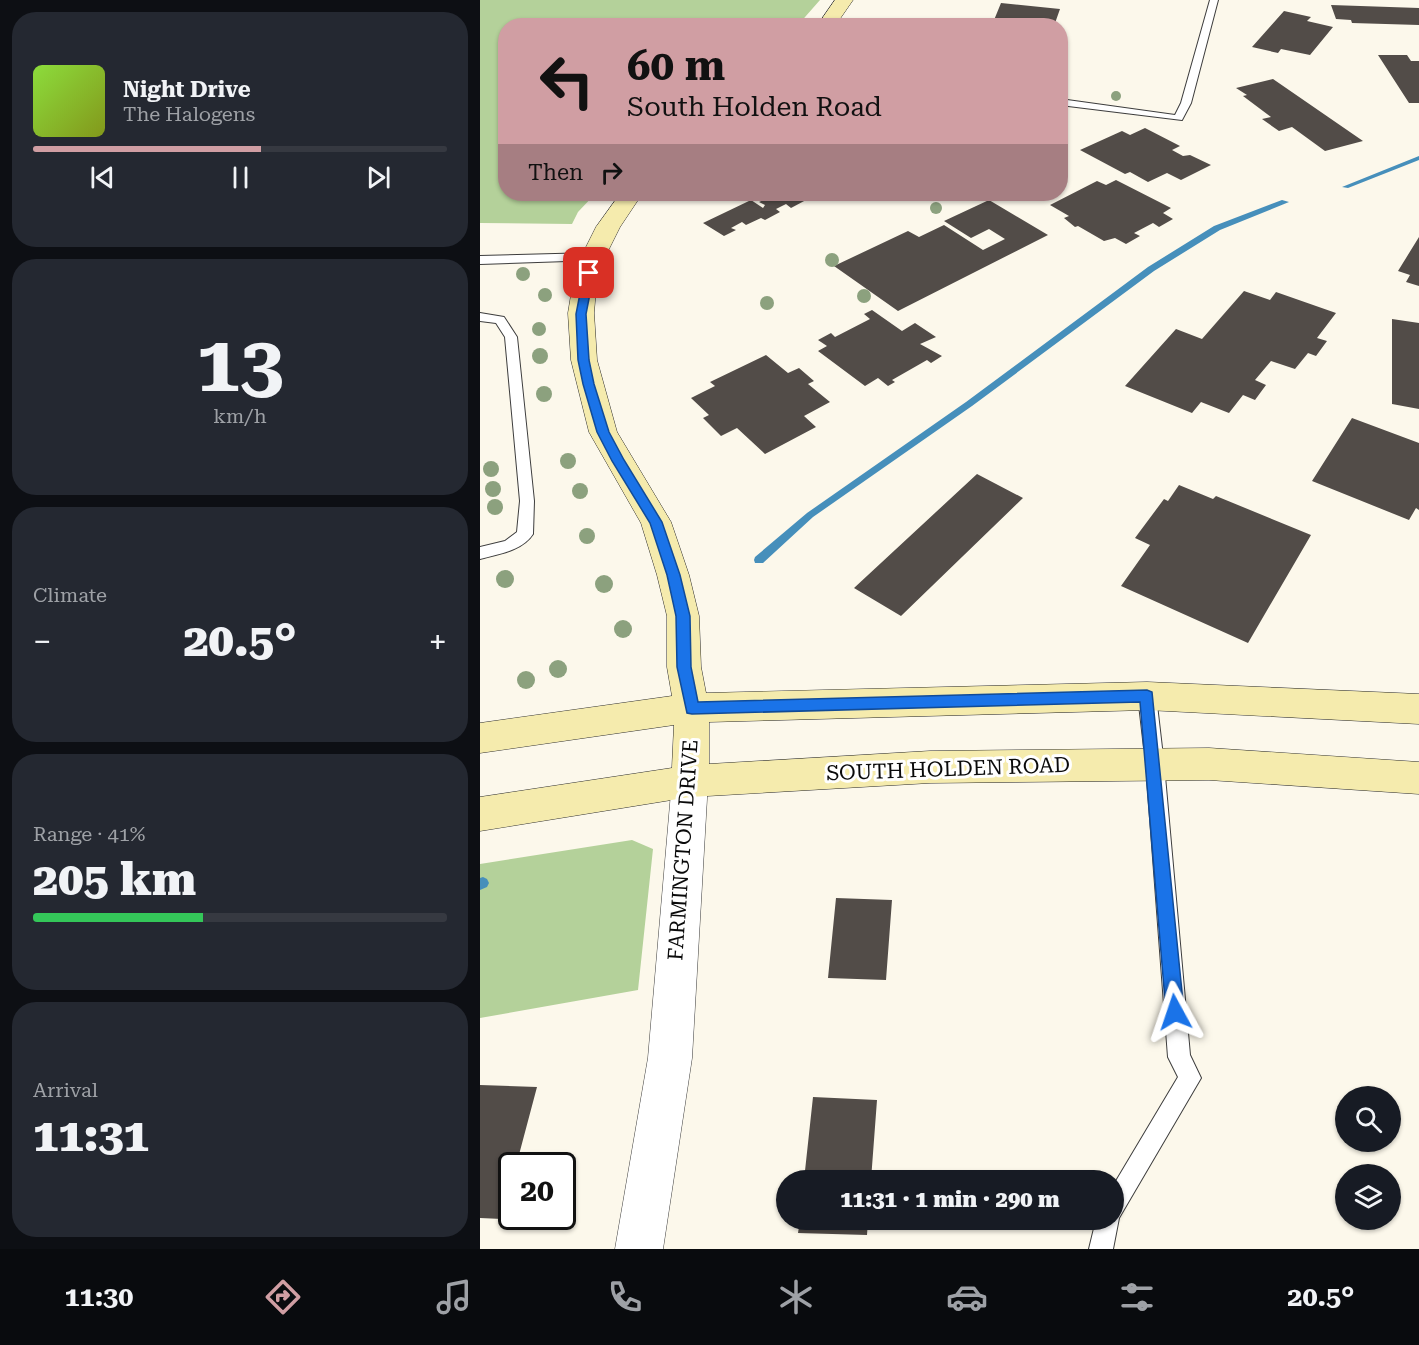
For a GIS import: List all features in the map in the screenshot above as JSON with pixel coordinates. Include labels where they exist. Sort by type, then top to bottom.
[{"type":"main road","points":[[832,18],[844,0]]},
{"type":"main road","name":"FARMINGTON DRIVE","points":[[626,201],[608,227],[593,257],[584,289],[581,314],[584,360],[603,432],[656,522],[673,575],[683,616],[684,667],[692,708],[690,781]]},
{"type":"main road","points":[[480,738],[692,708],[1147,696],[1419,709]]},
{"type":"main road","name":"SOUTH HOLDEN ROAD","points":[[480,814],[690,781],[930,767],[1209,764],[1419,778]]},
{"type":"street","name":"FARMINGTON DRIVE","points":[[639,1249],[670,1058],[690,781]]},
{"type":"lane","points":[[1068,103],[1178,118],[1186,103],[1214,0]]},
{"type":"lane","points":[[480,260],[593,257]]},
{"type":"lane","points":[[480,317],[500,320],[511,337],[527,501],[525,534],[510,545],[480,553]]},
{"type":"lane","points":[[1124,1190],[1190,1078],[1179,1057],[1155,765],[1147,696]]},
{"type":"lane","points":[[1101,1249],[1106,1230]]},
{"type":"green space","points":[[480,0],[820,0],[804,18],[498,18],[498,201],[588,201],[578,212],[572,224],[480,223]]},
{"type":"green space","points":[[632,840],[653,849],[638,990],[480,1018],[480,864]]},
{"type":"building","points":[[1001,3],[1060,9],[1057,18],[995,18]]},
{"type":"building","points":[[1331,5],[1419,8],[1419,25],[1352,23],[1351,20],[1336,19]]},
{"type":"building","points":[[1284,11],[1311,17],[1307,21],[1333,27],[1310,55],[1281,49],[1278,53],[1252,47]]},
{"type":"building","points":[[1378,55],[1407,55],[1411,61],[1419,61],[1419,103],[1409,103]]},
{"type":"building","points":[[1273,79],[1363,141],[1325,151],[1292,127],[1279,131],[1262,119],[1271,117],[1236,88]]},
{"type":"building","points":[[1145,128],[1180,146],[1172,150],[1211,165],[1181,180],[1167,173],[1148,182],[1130,172],[1125,174],[1080,150],[1122,131],[1130,135]]},
{"type":"building","points":[[1116,180],[1171,208],[1163,213],[1173,219],[1159,227],[1153,223],[1134,233],[1140,236],[1126,244],[1115,238],[1104,241],[1078,226],[1075,227],[1064,218],[1069,216],[1050,205],[1058,201],[1068,201],[1068,196],[1097,181],[1106,185]]},
{"type":"building","points":[[749,201],[763,208],[765,205],[759,202],[804,201],[791,208],[786,204],[776,209],[780,212],[765,220],[761,218],[746,225],[742,222],[731,228],[736,230],[724,236],[703,223]]},
{"type":"building","points":[[991,201],[1048,235],[898,311],[834,266],[908,231],[919,237],[944,225],[983,250],[1005,239],[989,229],[971,238],[944,221]]},
{"type":"building","points":[[1419,237],[1419,286],[1406,282],[1410,275],[1398,271]]},
{"type":"building","points":[[1244,291],[1270,300],[1276,292],[1336,313],[1317,338],[1327,341],[1316,356],[1308,353],[1295,369],[1271,361],[1255,380],[1266,385],[1255,400],[1243,395],[1229,413],[1201,402],[1192,413],[1125,386],[1176,329],[1202,339]]},
{"type":"building","points":[[872,310],[902,331],[915,323],[936,337],[920,344],[942,356],[931,363],[927,360],[892,380],[895,382],[888,386],[878,378],[865,386],[818,351],[827,346],[818,340],[831,333],[835,337],[870,319],[864,314]]},
{"type":"building","points":[[1392,319],[1419,323],[1419,409],[1392,404]]},
{"type":"building","points":[[766,355],[788,373],[799,368],[814,381],[808,384],[830,402],[804,416],[816,427],[765,454],[737,428],[721,436],[703,418],[709,415],[691,398],[715,386],[710,382]]},
{"type":"building","points":[[1352,418],[1419,443],[1419,510],[1416,508],[1409,520],[1312,481]]},
{"type":"building","points":[[977,474],[1023,498],[901,616],[854,588]]},
{"type":"building","points":[[1179,485],[1213,499],[1216,496],[1311,535],[1248,643],[1121,586],[1150,545],[1135,538],[1164,499],[1168,501]]},
{"type":"building","points":[[836,898],[892,900],[886,980],[828,978]]},
{"type":"building","points":[[480,1085],[537,1087],[520,1152],[498,1152],[498,1219],[480,1218]]},
{"type":"building","points":[[813,1097],[877,1100],[872,1170],[805,1170]]},
{"type":"building","points":[[798,1230],[867,1230],[867,1235],[798,1233]]},
{"type":"waterway","points":[[1346,187],[1419,158]]},
{"type":"waterway","points":[[759,560],[810,515],[969,404],[1151,269],[1217,228],[1285,202]]},
{"type":"route","points":[[589,273],[584,289],[581,314],[584,360],[589,384],[603,432],[656,522],[673,575],[683,616],[684,667],[692,708],[1147,696],[1155,765],[1175,1012]]}]
